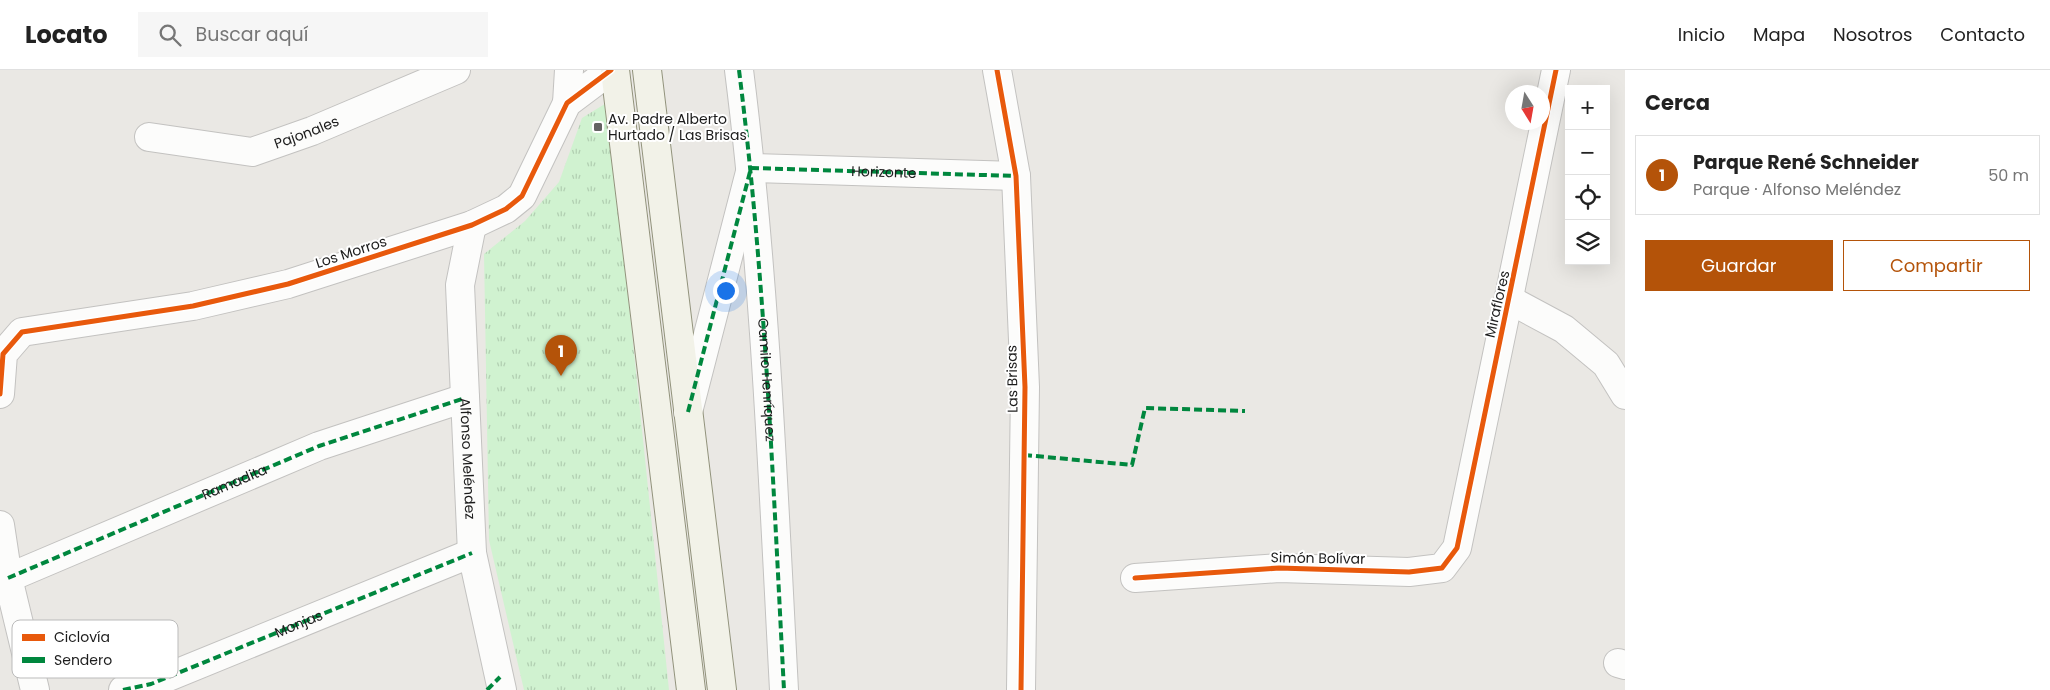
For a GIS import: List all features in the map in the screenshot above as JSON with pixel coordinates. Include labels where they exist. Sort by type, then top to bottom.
[{"type":"main road","points":[[615,70],[691,690]]},
{"type":"main road","points":[[647,70],[722,690]]},
{"type":"street","name":"Pajonales","points":[[149,136],[252,152],[312,131],[456,70]]},
{"type":"street","points":[[567,103],[569,70]]},
{"type":"street","name":"Los Morros","points":[[0,394],[3,354],[22,332],[193,306],[278,286],[472,225],[506,209],[522,196],[567,103],[611,70]]},
{"type":"street","name":"Camilo Henríquez","points":[[739,70],[751,168],[772,467],[784,690]]},
{"type":"street","name":"Las Brisas","points":[[997,70],[1016,176],[1025,387],[1021,690]]},
{"type":"street","name":"Miraflores","points":[[1442,568],[1457,548],[1489,385],[1510,300],[1556,70]]},
{"type":"street","points":[[688,412],[751,168]]},
{"type":"street","name":"Horizonte","points":[[751,168],[1016,176]]},
{"type":"street","name":"Alfonso Meléndez","points":[[472,225],[460,284],[472,552],[496,686]]},
{"type":"street","points":[[1510,300],[1564,329],[1606,364],[1625,396]]},
{"type":"street","name":"Ramadita","points":[[8,578],[319,446],[465,398]]},
{"type":"street","points":[[0,525],[8,578],[18,620]]},
{"type":"street","name":"Monjas","points":[[178,673],[472,552]]},
{"type":"street","name":"Simón Bolívar","points":[[1134,578],[1279,568],[1409,572],[1442,568]]},
{"type":"street","name":"Monjas","points":[[123,690],[151,684],[166,678]]},
{"type":"green space","points":[[608,102],[669,690],[524,690],[489,540],[484,254],[525,221],[559,182],[582,118]]},
{"type":"marked path","points":[[739,70],[762,302],[784,690]]},
{"type":"marked path","points":[[688,412],[751,168],[1016,176]]},
{"type":"marked path","points":[[8,578],[319,446],[465,398]]},
{"type":"marked path","points":[[1024,455],[1132,465],[1145,408],[1245,411]]},
{"type":"marked path","points":[[178,673],[472,553]]},
{"type":"marked path","points":[[487,690],[500,677]]},
{"type":"marked path","points":[[123,690],[151,684],[166,678]]},
{"type":"cycle path","points":[[0,394],[3,354],[22,332],[193,306],[288,284],[472,225],[506,209],[522,196],[567,103],[611,70]]},
{"type":"cycle path","points":[[997,70],[1016,176],[1025,387],[1021,690]]},
{"type":"cycle path","points":[[1135,578],[1279,568],[1409,572],[1442,568],[1457,548],[1556,70]]},
{"type":"place","name":"Av. Padre Alberto Hurtado / Las Brisas","points":[[598,127]]},
{"type":"place","name":"Parque René Schneider","points":[[561,376]]}]
